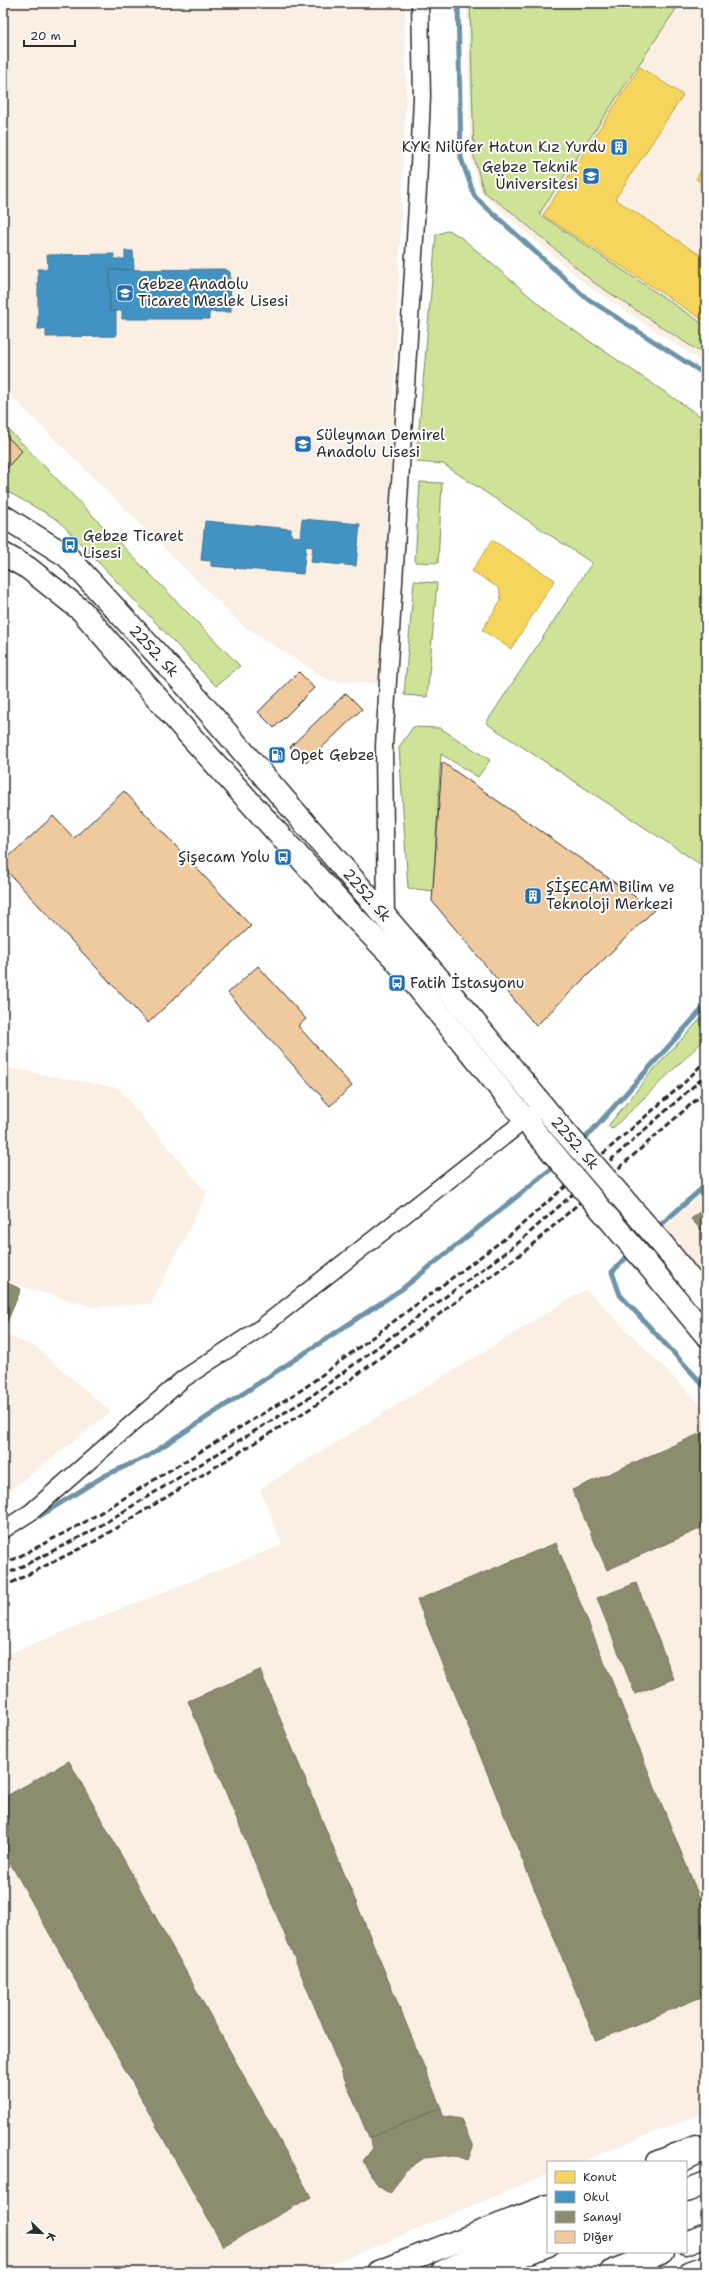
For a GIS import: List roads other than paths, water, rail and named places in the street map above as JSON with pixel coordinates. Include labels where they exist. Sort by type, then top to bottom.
[{"type":"main road","name":"2252. Sk","points":[[3,516],[67,556],[188,689],[439,979],[548,1112],[663,1245],[706,1299]]},
{"type":"main road","name":"2252. Sk","points":[[3,554],[28,568],[82,611],[285,841],[394,958],[531,1127],[706,1335]]},
{"type":"main road","points":[[661,2161],[706,2143]]},
{"type":"main road","points":[[680,2161],[706,2149]]},
{"type":"main road","points":[[687,2191],[706,2183]]},
{"type":"main road","points":[[378,2272],[547,2206]]},
{"type":"main road","points":[[442,2272],[547,2223]]},
{"type":"main road","points":[[687,2243],[706,2235]]},
{"type":"main road","points":[[687,2248],[706,2242]]},
{"type":"main road","points":[[478,2272],[547,2244]]},
{"type":"main road","points":[[611,2272],[660,2253]]},
{"type":"main road","points":[[635,2263],[669,2253]]},
{"type":"main road","points":[[690,2272],[706,2267]]},
{"type":"street","points":[[386,917],[384,746],[418,181],[422,96],[420,3]]},
{"type":"street","points":[[3,1530],[31,1512],[183,1379],[262,1327],[531,1127],[548,1112]]},
{"type":"waterway","points":[[458,3],[461,158],[475,197],[585,297],[706,375]]},
{"type":"waterway","points":[[581,1143],[706,1005]]},
{"type":"waterway","points":[[40,1516],[104,1476],[148,1456],[402,1289],[556,1165]]},
{"type":"waterway","points":[[656,1229],[706,1185]]},
{"type":"waterway","points":[[631,1253],[612,1272],[620,1295],[706,1388]]},
{"type":"railway","points":[[3,1565],[85,1522],[303,1389],[511,1234],[685,1082],[706,1060]]},
{"type":"railway","points":[[3,1576],[90,1532],[310,1397],[518,1243],[706,1075]]},
{"type":"railway","points":[[3,1587],[95,1541],[316,1405],[525,1251],[706,1091]]},
{"type":"place","name":"KYK Nilüfer Hatun Kız Yurdu","points":[[619,147]]},
{"type":"place","name":"Gebze Teknik Üniversitesi","points":[[591,176]]},
{"type":"place","name":"Gebze Anadolu Ticaret Meslek Lisesi","points":[[125,293]]},
{"type":"place","name":"Süleyman Demirel Anadolu Lisesi","points":[[303,444]]},
{"type":"place","name":"Gebze Ticaret Lisesi","points":[[70,545]]},
{"type":"place","name":"Opet Gebze","points":[[277,755]]},
{"type":"place","name":"Şişecam Yolu","points":[[283,857]]},
{"type":"place","name":"ŞİŞECAM Bilim ve Teknoloji Merkezi","points":[[533,896]]},
{"type":"place","name":"Fatih İstasyonu","points":[[397,983]]}]
